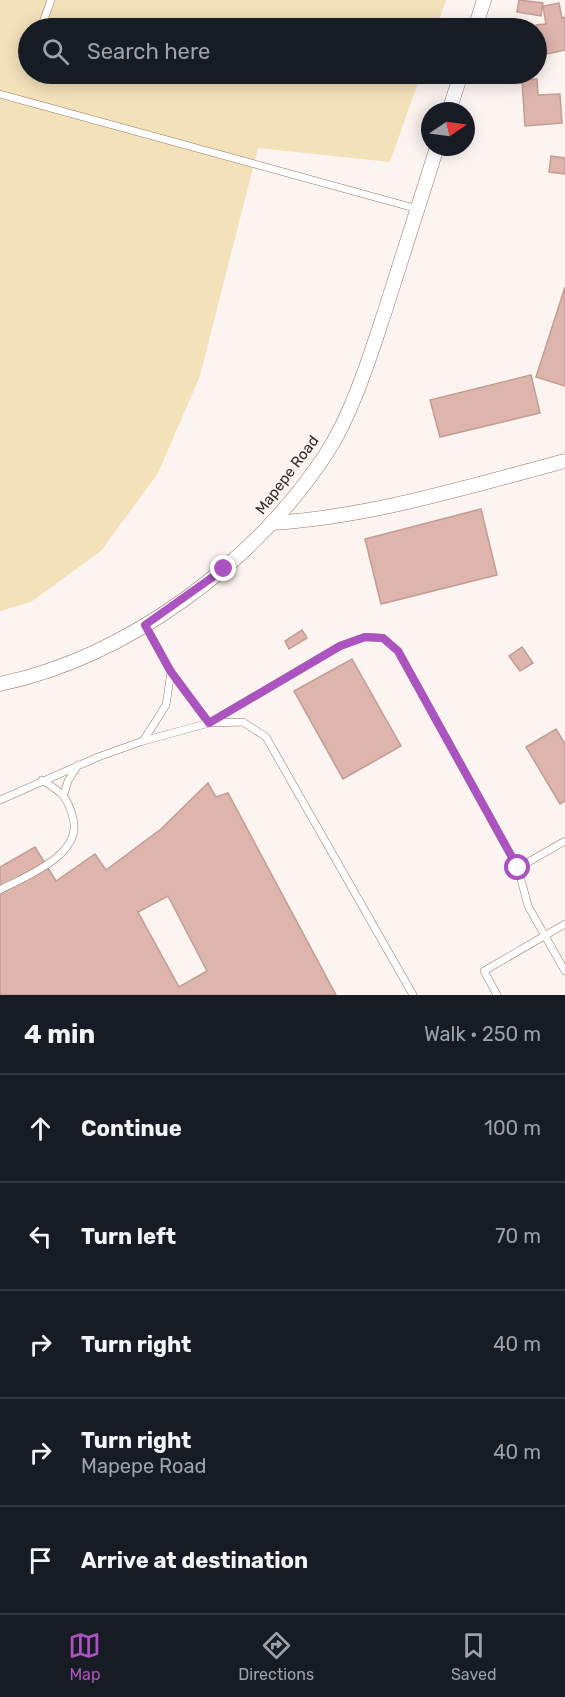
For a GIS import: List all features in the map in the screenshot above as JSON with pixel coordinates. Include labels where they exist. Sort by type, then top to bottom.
[{"type":"street","points":[[478,18],[484,0]]},
{"type":"street","points":[[452,102],[458,84]]},
{"type":"street","name":"Mapepe Road","points":[[0,684],[82,658],[145,625],[224,569],[272,523],[327,453],[365,374],[434,156]]},
{"type":"street","points":[[272,523],[316,520],[468,487],[565,461]]},
{"type":"lane","points":[[45,18],[51,0]]},
{"type":"lane","points":[[0,94],[417,209]]},
{"type":"lane","points":[[145,625],[171,672],[209,723]]},
{"type":"lane","points":[[209,723],[340,646],[365,637],[383,638],[398,651],[518,868],[528,906],[565,971]]},
{"type":"lane","points":[[143,741],[166,705],[171,672]]},
{"type":"lane","points":[[0,800],[78,765],[143,741],[209,723],[243,722],[266,737],[413,995]]},
{"type":"lane","points":[[64,794],[78,765]]},
{"type":"lane","points":[[0,890],[51,862],[69,845],[75,827],[64,794],[42,780]]},
{"type":"lane","points":[[518,868],[565,842]]},
{"type":"lane","points":[[497,995],[484,971],[565,924]]},
{"type":"shaded area","points":[[0,0],[446,0],[440,18],[18,18],[18,84],[417,84],[390,162],[258,148],[200,376],[158,473],[101,551],[31,602],[0,611]]},
{"type":"building","points":[[519,0],[543,3],[541,16],[517,12]]},
{"type":"building","points":[[559,3],[562,18],[565,17],[565,50],[547,54],[547,18],[545,18],[543,6]]},
{"type":"building","points":[[522,84],[537,84],[538,95],[560,94],[562,123],[525,126]]},
{"type":"building","points":[[551,156],[565,158],[565,174],[549,172]]},
{"type":"building","points":[[565,287],[565,386],[536,377]]},
{"type":"building","points":[[531,375],[540,413],[440,437],[430,400]]},
{"type":"building","points":[[481,509],[497,575],[381,604],[365,539]]},
{"type":"building","points":[[302,630],[307,638],[289,649],[285,641]]},
{"type":"building","points":[[522,647],[533,663],[520,671],[509,656]]},
{"type":"building","points":[[352,659],[401,746],[343,779],[294,691]]},
{"type":"building","points":[[556,729],[565,744],[565,801],[560,804],[526,747]]},
{"type":"building","points":[[208,783],[216,797],[228,793],[336,995],[0,995],[0,867],[35,847],[56,881],[95,854],[106,870],[161,829]],"holes":[[[168,896],[207,971],[179,987],[138,912]]]},
{"type":"route","points":[[224,569],[145,625],[171,672],[209,723],[340,646],[365,637],[383,638],[398,651],[518,868]]}]
